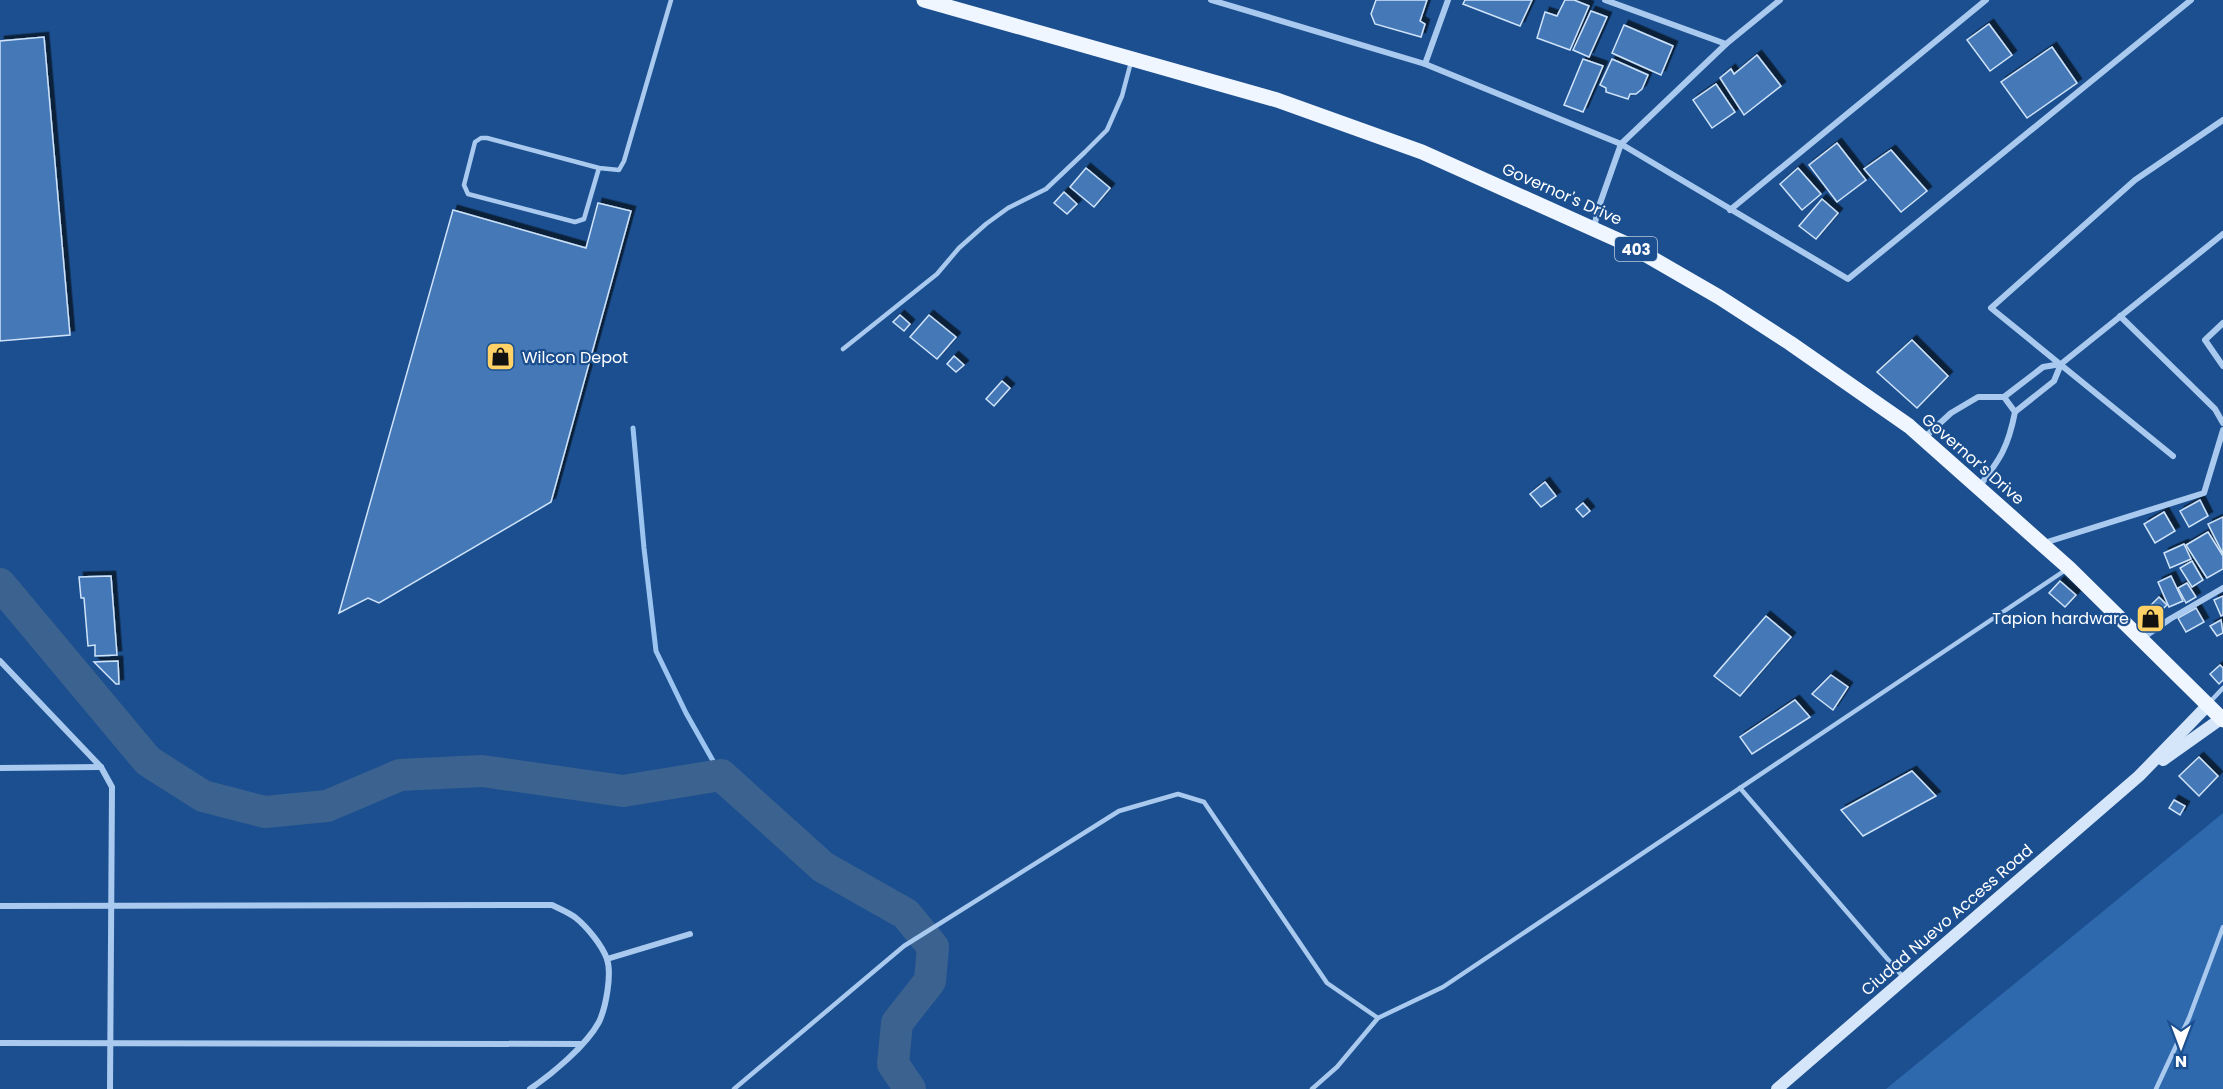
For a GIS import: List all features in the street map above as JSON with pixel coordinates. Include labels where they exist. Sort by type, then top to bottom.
[{"type":"main road","name":"Governor's Drive","points":[[924,0],[1277,100],[1422,152],[1629,245],[1745,314],[1909,426],[2069,568],[2222,719]]},
{"type":"street","points":[[1211,0],[1425,64],[1621,144],[1848,279],[2191,0]]},
{"type":"street","points":[[1425,64],[1448,0]]},
{"type":"street","points":[[1605,0],[1726,44]]},
{"type":"street","points":[[1594,228],[1598,209],[1621,144],[1726,44],[1780,0]]},
{"type":"street","points":[[1730,210],[1986,0]]},
{"type":"street","points":[[2173,456],[1991,308],[2135,180],[2223,120]]},
{"type":"street","points":[[1978,487],[2002,457],[2012,429],[2015,412],[2054,381],[2061,364],[2223,234]]},
{"type":"street","points":[[2120,316],[2215,409],[2223,423]]},
{"type":"street","points":[[2223,323],[2205,340],[2223,366]]},
{"type":"street","points":[[1923,439],[1951,413],[1978,397],[2004,397],[2043,367],[2061,364]]},
{"type":"street","points":[[2004,397],[2015,412]]},
{"type":"street","points":[[2042,544],[2204,493],[2223,430]]},
{"type":"street","points":[[2140,639],[2223,588]]},
{"type":"street","points":[[0,661],[101,767],[112,787],[110,1089]]},
{"type":"street","points":[[2139,776],[2208,705]]},
{"type":"street","points":[[2139,776],[2222,719]]},
{"type":"street","points":[[0,768],[101,767]]},
{"type":"street","name":"Ciudad Nuevo Access Road","points":[[1777,1089],[2139,776]]},
{"type":"street","points":[[0,906],[552,905],[577,918],[596,940],[607,959],[608,997],[598,1023],[582,1044],[547,1077],[530,1089]]},
{"type":"street","points":[[607,959],[690,934]]},
{"type":"street","points":[[0,1043],[582,1044]]},
{"type":"lane","points":[[599,168],[584,219],[580,222],[468,194],[464,186],[476,142],[480,138],[599,168],[619,170],[624,161],[671,0]]},
{"type":"lane","points":[[843,350],[937,274],[959,248],[986,224],[1008,208],[1046,189],[1107,130],[1122,96],[1132,59]]},
{"type":"lane","points":[[1312,1089],[1337,1067],[1378,1018],[1443,987],[2069,568]]},
{"type":"lane","points":[[2208,705],[2223,688]]},
{"type":"lane","points":[[1740,788],[1904,979]]},
{"type":"lane","points":[[734,1089],[904,946],[1119,811],[1178,794],[1204,802],[1327,983],[1378,1018]]},
{"type":"lane","points":[[2156,1089],[2189,1018],[2223,927]]},
{"type":"shaded area","points":[[2223,813],[2223,1089],[1886,1089]]},
{"type":"building","points":[[1376,0],[1427,0],[1420,21],[1425,24],[1421,37],[1375,24],[1371,14]]},
{"type":"building","points":[[1465,0],[1532,0],[1520,26],[1463,4]]},
{"type":"building","points":[[1565,0],[1574,0],[1589,6],[1570,50],[1537,38],[1545,12],[1557,16]]},
{"type":"building","points":[[1591,11],[1607,17],[1589,57],[1573,50]]},
{"type":"building","points":[[1989,24],[2012,55],[1990,71],[1967,40]]},
{"type":"building","points":[[1624,25],[1673,46],[1661,75],[1612,53]]},
{"type":"building","points":[[44,37],[70,335],[0,341],[0,41]]},
{"type":"building","points":[[2052,47],[2077,83],[2027,118],[2001,82]]},
{"type":"building","points":[[1757,55],[1781,86],[1744,115],[1720,78],[1731,69],[1734,74]]},
{"type":"building","points":[[1583,59],[1603,66],[1583,112],[1564,105]]},
{"type":"building","points":[[1612,59],[1648,75],[1642,89],[1636,94],[1630,94],[1628,99],[1606,92],[1606,88],[1600,85]]},
{"type":"building","points":[[1716,84],[1735,112],[1712,128],[1693,100]]},
{"type":"building","points":[[1837,143],[1866,180],[1837,202],[1809,165]]},
{"type":"building","points":[[1891,150],[1927,191],[1901,212],[1864,169]]},
{"type":"building","points":[[1086,168],[1110,188],[1094,207],[1070,187]]},
{"type":"building","points":[[1798,168],[1821,194],[1802,210],[1780,184]]},
{"type":"building","points":[[1064,192],[1077,204],[1067,214],[1054,203]]},
{"type":"building","points":[[1822,199],[1838,213],[1816,239],[1799,226]]},
{"type":"building","points":[[598,203],[631,211],[551,502],[379,603],[368,598],[339,613],[453,210],[586,248]]},
{"type":"building","points":[[900,315],[910,324],[904,331],[893,322]]},
{"type":"building","points":[[929,315],[956,337],[937,359],[910,337]]},
{"type":"building","points":[[1912,340],[1948,376],[1917,408],[1877,372]]},
{"type":"building","points":[[954,356],[964,365],[956,372],[947,364]]},
{"type":"building","points":[[1002,381],[1010,388],[994,406],[986,399]]},
{"type":"building","points":[[1545,482],[1556,496],[1541,507],[1530,494]]},
{"type":"building","points":[[2200,500],[2208,516],[2189,527],[2180,511]]},
{"type":"building","points":[[1583,503],[1590,511],[1583,517],[1576,509]]},
{"type":"building","points":[[2164,512],[2175,531],[2155,543],[2144,524]]},
{"type":"building","points":[[2223,517],[2223,554],[2208,524]]},
{"type":"building","points":[[2208,532],[2223,556],[2223,569],[2207,578],[2186,545]]},
{"type":"building","points":[[2184,544],[2191,559],[2170,568],[2164,553]]},
{"type":"building","points":[[2192,561],[2203,580],[2192,587],[2180,568]]},
{"type":"building","points":[[111,576],[117,655],[95,656],[95,645],[88,646],[84,598],[81,598],[79,577]]},
{"type":"building","points":[[2171,576],[2183,601],[2169,607],[2158,582]]},
{"type":"building","points":[[2060,581],[2076,595],[2065,607],[2049,593]]},
{"type":"building","points":[[2187,583],[2196,597],[2186,603],[2178,588]]},
{"type":"building","points":[[2223,596],[2223,615],[2221,616],[2214,600]]},
{"type":"building","points":[[2159,597],[2167,605],[2155,616],[2148,608]]},
{"type":"building","points":[[2196,608],[2204,622],[2186,632],[2178,618]]},
{"type":"building","points":[[1766,616],[1791,637],[1740,696],[1714,676]]},
{"type":"building","points":[[2221,620],[2223,633],[2217,636],[2210,626]]},
{"type":"building","points":[[118,661],[119,684],[116,684],[94,662]]},
{"type":"building","points":[[2220,665],[2223,668],[2223,680],[2219,684],[2210,674]]},
{"type":"building","points":[[1831,675],[1848,687],[1833,710],[1812,694]]},
{"type":"building","points":[[1795,700],[1810,717],[1752,754],[1740,737]]},
{"type":"building","points":[[2199,757],[2218,776],[2199,796],[2179,776]]},
{"type":"building","points":[[1912,771],[1936,796],[1863,836],[1841,810]]},
{"type":"building","points":[[2174,800],[2185,806],[2180,815],[2169,808]]},
{"type":"waterway","points":[[633,428],[656,651],[686,713],[721,775]]},
{"type":"waterway","points":[[0,584],[148,761],[203,796],[265,812],[327,806],[400,775],[482,771],[623,791],[721,775],[823,867],[906,914],[933,947],[930,981],[897,1023],[893,1064],[910,1089]]},
{"type":"place","name":"Wilcon Depot","points":[[501,357]]},
{"type":"place","name":"Tapion hardware","points":[[2150,618]]}]
